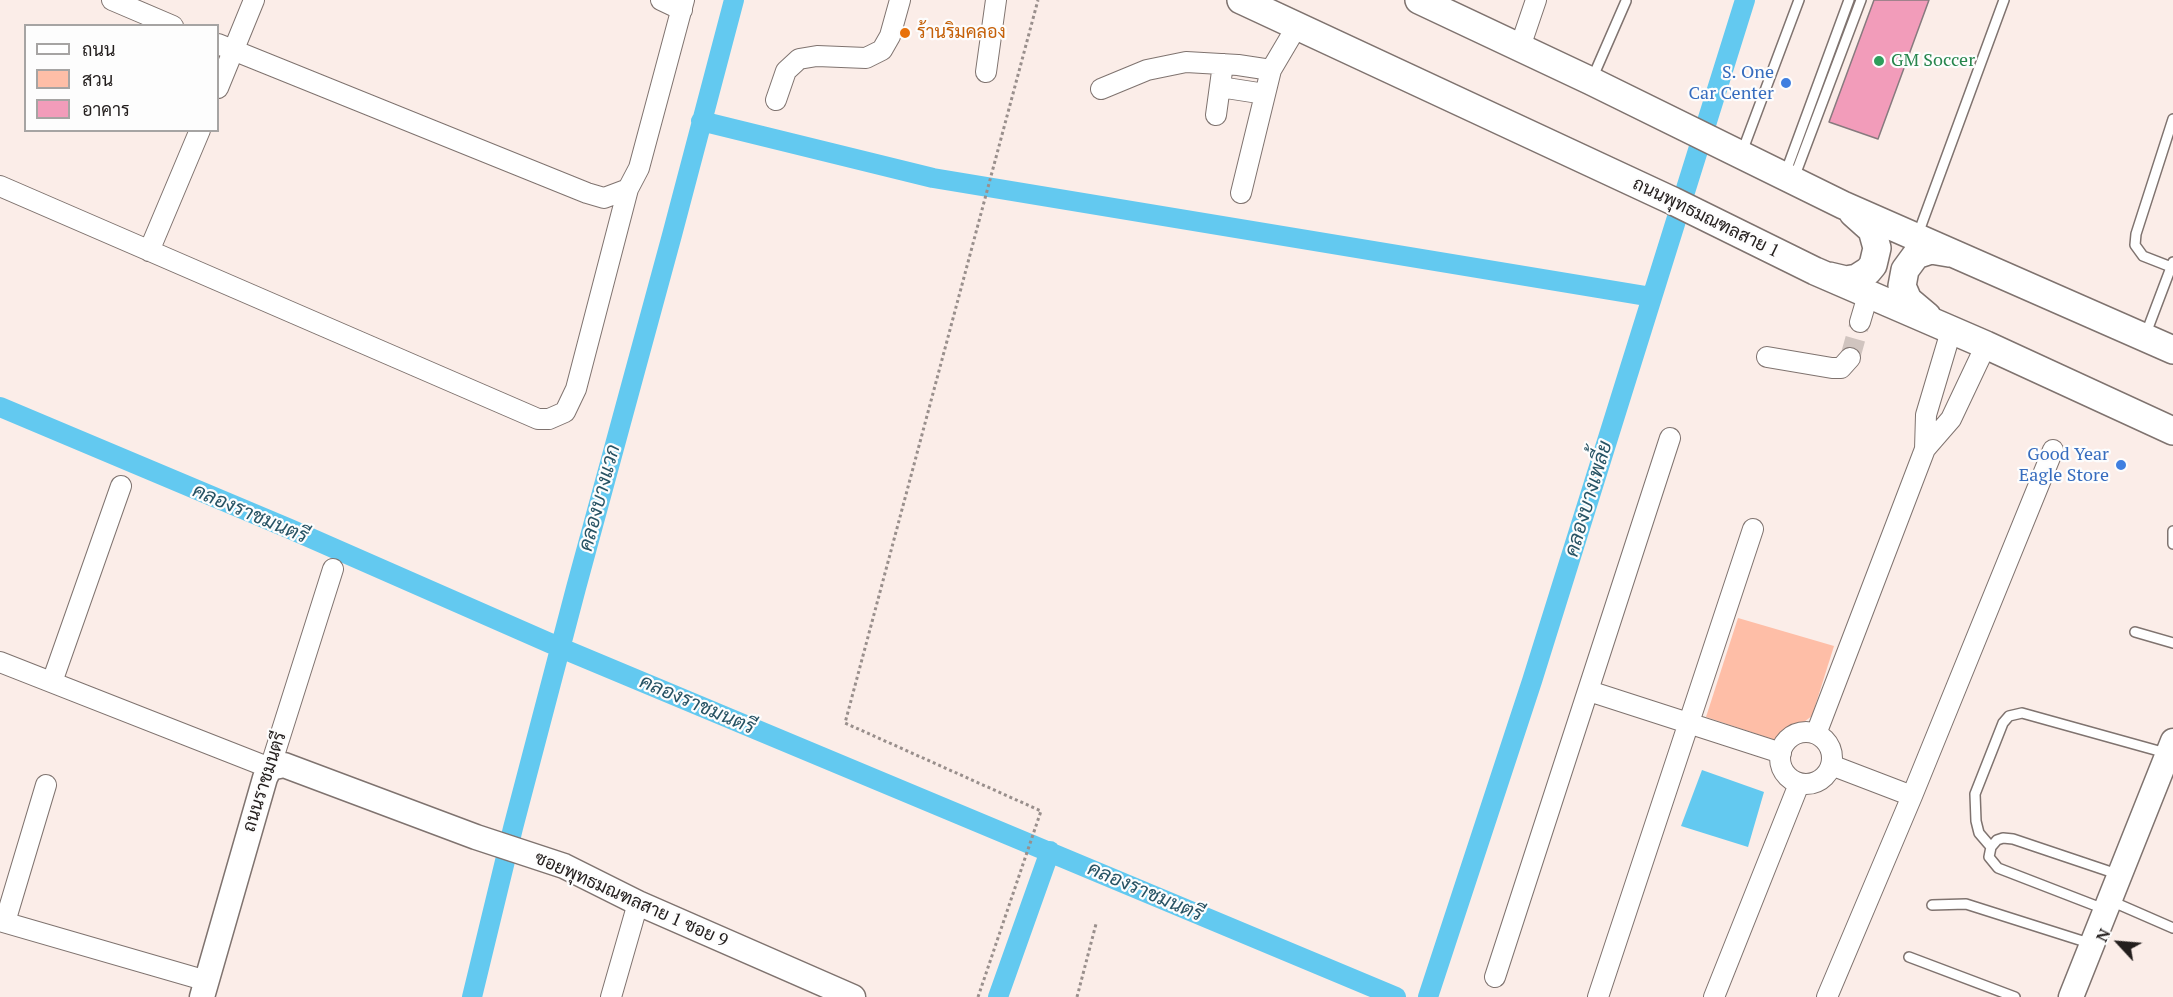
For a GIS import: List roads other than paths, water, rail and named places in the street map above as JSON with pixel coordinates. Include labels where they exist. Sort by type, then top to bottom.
[{"type":"main road","name":"ถนนพุทธมณฑลสาย 1","points":[[1241,0],[1673,201],[1815,271],[1986,345],[2173,431]]},
{"type":"main road","points":[[1419,0],[1843,204],[2173,350]]},
{"type":"main road","points":[[1815,271],[1846,280],[1857,278],[1873,265],[1877,248],[1872,230],[1843,204]]},
{"type":"main road","points":[[1944,328],[1908,300],[1902,286],[1905,270],[1916,255],[1931,250],[1969,260]]},
{"type":"street","points":[[112,0],[168,24]]},
{"type":"street","points":[[219,82],[225,47],[254,0]]},
{"type":"street","points":[[0,186],[538,418],[549,419],[565,412],[576,389],[628,189],[639,168],[683,5],[661,0]]},
{"type":"street","points":[[776,100],[786,71],[799,59],[817,56],[866,58],[882,50],[890,36],[900,0]]},
{"type":"street","points":[[986,72],[996,0]]},
{"type":"street","points":[[1520,47],[1536,0]]},
{"type":"street","points":[[1241,193],[1271,70],[1297,26]]},
{"type":"street","points":[[225,47],[587,193],[604,198],[628,189]]},
{"type":"street","points":[[1101,89],[1167,64],[1186,62],[1222,64],[1271,70]]},
{"type":"street","points":[[1216,115],[1222,64]]},
{"type":"street","points":[[1220,87],[1265,94]]},
{"type":"street","points":[[149,251],[199,132]]},
{"type":"street","points":[[1860,322],[1868,295]]},
{"type":"street","points":[[1816,734],[1925,449],[1926,415],[1944,328]]},
{"type":"street","points":[[1925,449],[1951,419],[1986,345]]},
{"type":"street","points":[[1767,357],[1832,368],[1842,368],[1850,358]]},
{"type":"street","points":[[1495,977],[1670,438]]},
{"type":"street","points":[[1827,997],[1912,796],[2052,450]]},
{"type":"street","points":[[52,682],[121,486]]},
{"type":"street","points":[[1598,997],[1752,530]]},
{"type":"street","name":"ถนนราชมนตรี","points":[[204,989],[265,778],[333,569]]},
{"type":"street","points":[[0,662],[270,768]]},
{"type":"street","points":[[1589,691],[1781,753]]},
{"type":"street","points":[[1807,733],[1816,734],[1829,747],[1832,756],[1831,765],[1827,774],[1819,781],[1799,784],[1784,772],[1781,753],[1790,738],[1807,733]]},
{"type":"street","points":[[2071,997],[2171,748]]},
{"type":"street","name":"ซอยพุทธมณฑลสาย 1 ซอย 9","points":[[270,768],[284,765],[476,837],[564,866],[638,903],[853,997]]},
{"type":"street","points":[[1831,765],[1912,796]]},
{"type":"street","points":[[1714,997],[1799,784]]},
{"type":"street","points":[[46,785],[2,922],[204,989]]},
{"type":"street","points":[[611,997],[638,903]]},
{"type":"lane","points":[[1741,156],[1799,0]]},
{"type":"lane","points":[[1789,178],[1849,0]]},
{"type":"lane","points":[[1789,178],[1861,0]]},
{"type":"lane","points":[[1917,237],[2004,0]]},
{"type":"lane","points":[[1591,81],[1626,1]]},
{"type":"lane","points":[[2144,338],[2172,265],[2143,256],[2135,244],[2136,234],[2173,119]]},
{"type":"lane","points":[[2173,531],[2173,544]]},
{"type":"lane","points":[[2135,632],[2173,643]]},
{"type":"lane","points":[[1991,848],[1979,833],[1975,794],[2003,723],[2009,716],[2022,713],[2171,748]]},
{"type":"lane","points":[[2120,875],[2013,839],[1997,840],[1989,856],[1998,868],[2173,928]]},
{"type":"lane","points":[[1932,905],[1966,904],[2092,944]]},
{"type":"lane","points":[[1909,957],[2015,997]]},
{"type":"water","points":[[1702,770],[1764,792],[1748,847],[1681,826]]},
{"type":"waterway","name":"คลองบางแวก","points":[[472,997],[513,828],[576,588],[734,0]]},
{"type":"waterway","name":"คลองบางเพลี้ย","points":[[1428,997],[1532,681],[1745,0]]},
{"type":"waterway","points":[[701,121],[933,178],[1652,297]]},
{"type":"waterway","name":"คลองราชมนตรี","points":[[0,407],[290,529],[561,648],[1396,997]]},
{"type":"waterway","points":[[998,997],[1050,851]]},
{"type":"tunnel","points":[[1850,358],[1860,322]]},
{"type":"place","name":"ร้านริมคลอง","points":[[905,33]]},
{"type":"place","name":"GM Soccer","points":[[1879,61]]},
{"type":"place","name":"S. One Car Center","points":[[1786,83]]},
{"type":"place","name":"Good Year Eagle Store","points":[[2121,465]]}]
